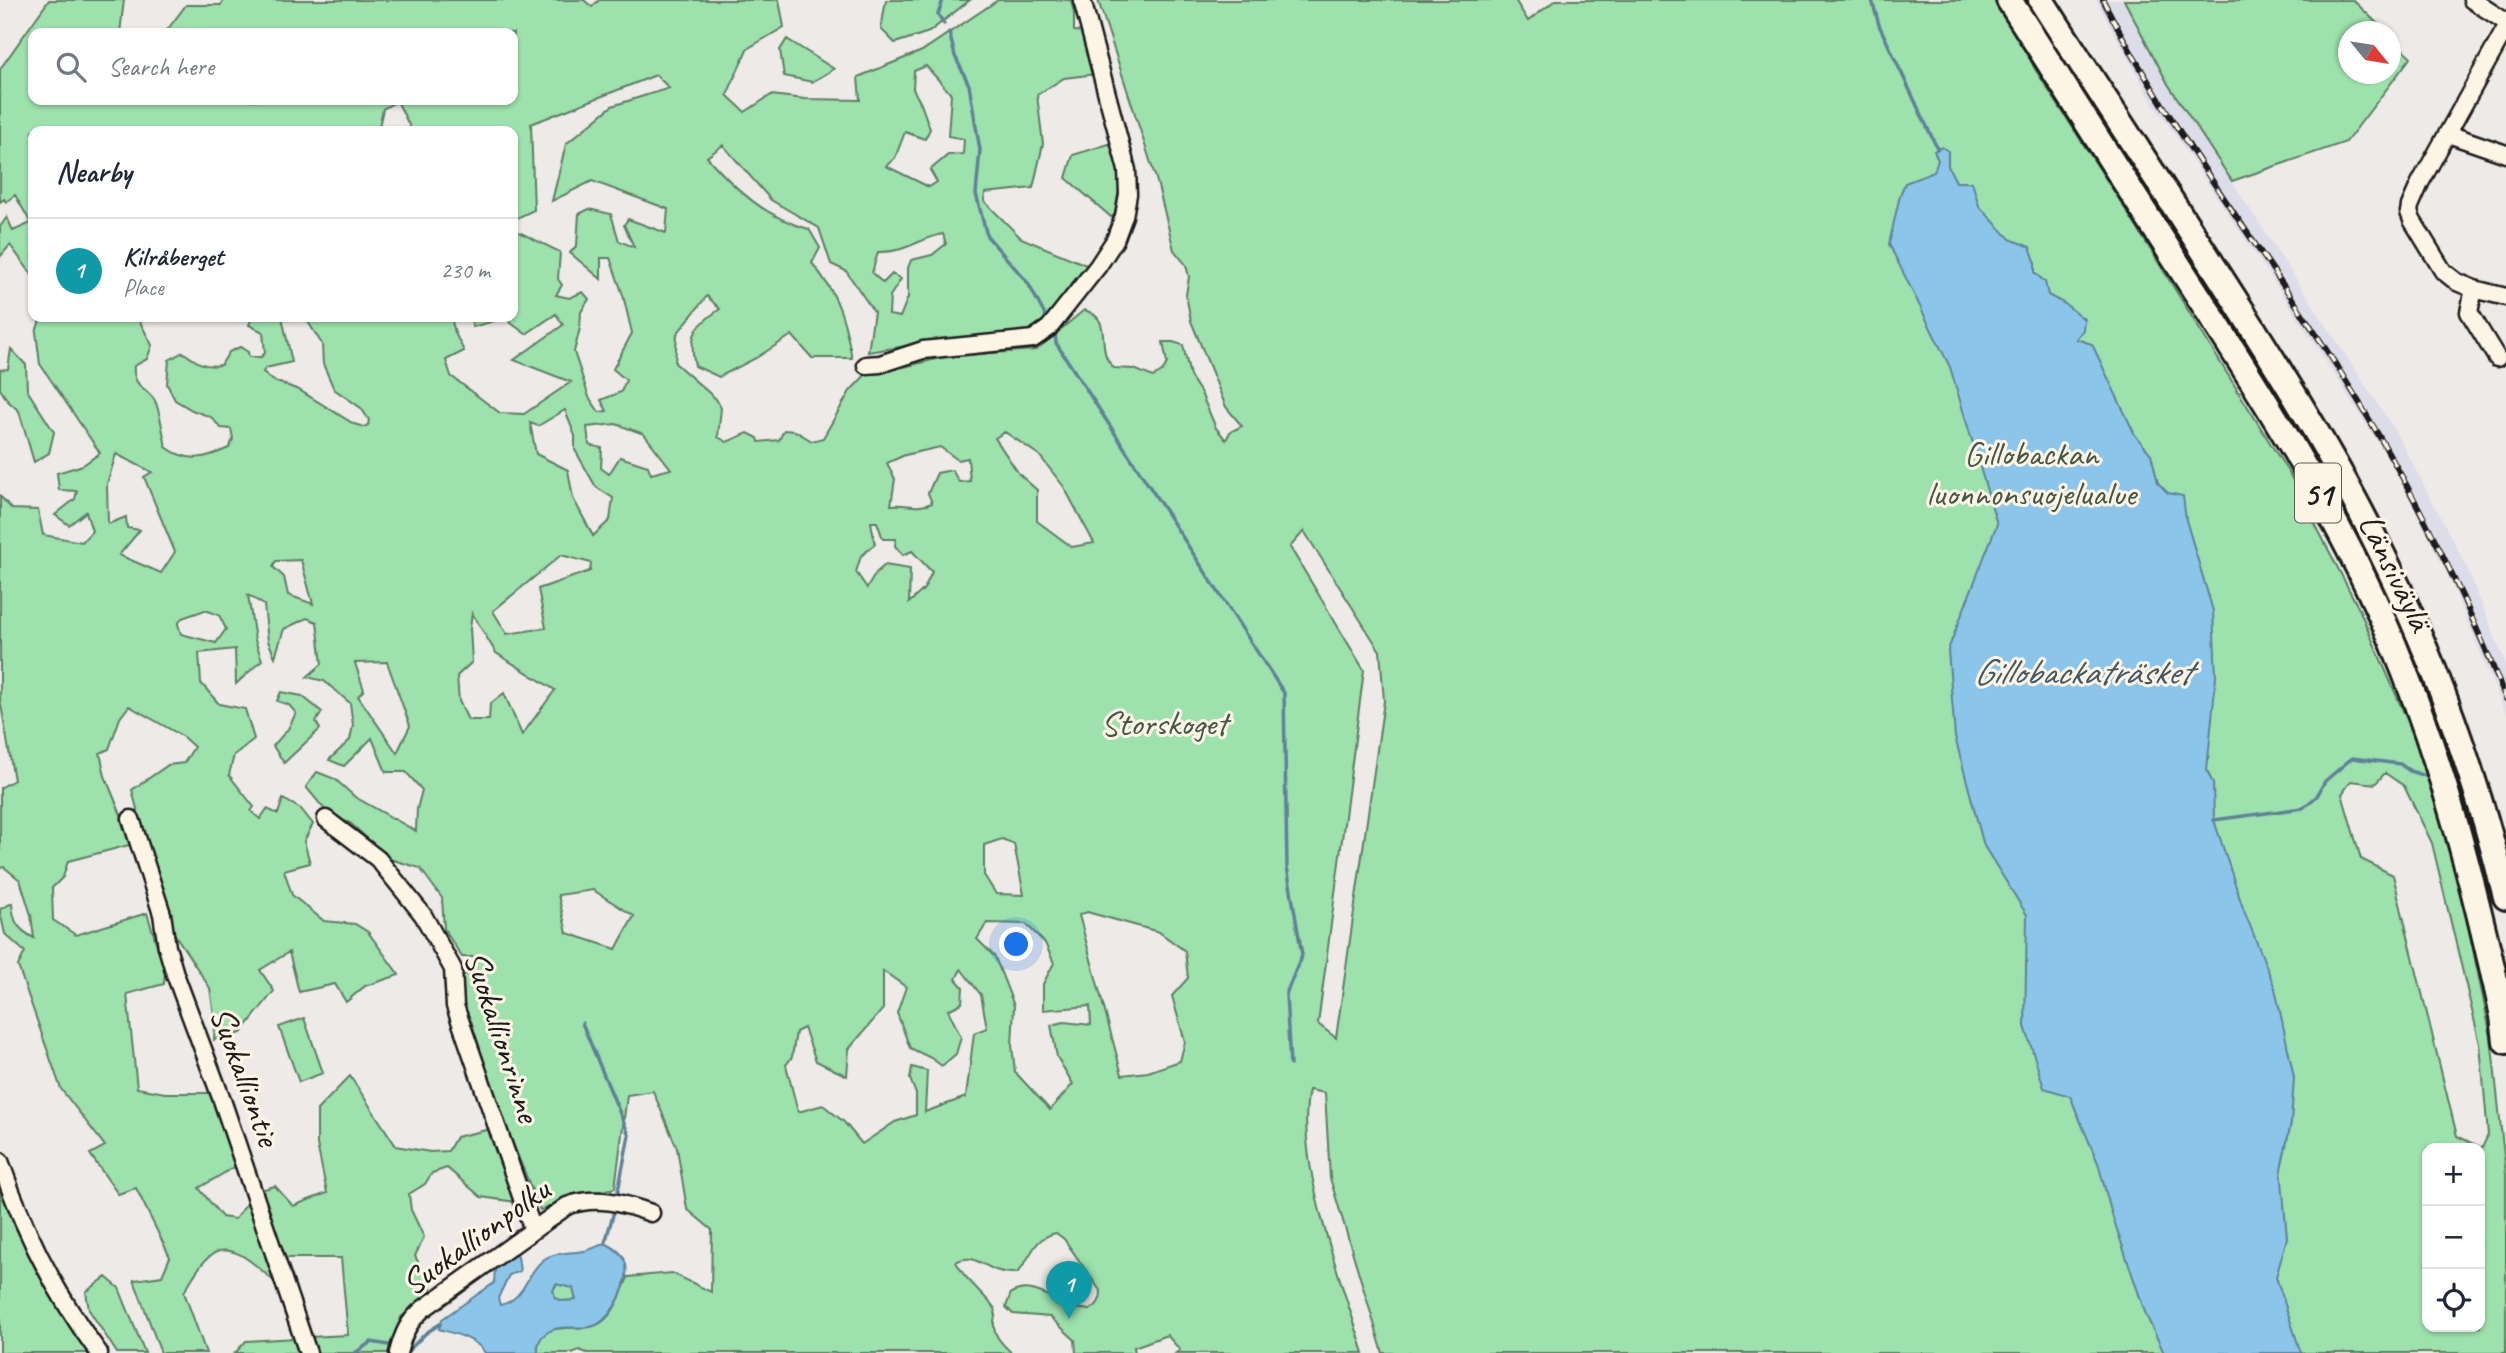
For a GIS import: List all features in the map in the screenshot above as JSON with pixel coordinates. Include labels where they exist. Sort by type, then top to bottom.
[{"type":"highway","name":"Länsiväylä","points":[[2009,0],[2286,434],[2362,578],[2392,641],[2423,720],[2468,864],[2503,1016],[2506,1041]]},
{"type":"highway","name":"Länsiväylä","points":[[2041,0],[2271,357],[2354,498],[2417,629],[2446,704],[2475,786],[2506,897]]},
{"type":"street","points":[[866,365],[880,364],[923,351],[1033,339],[1049,328],[1062,313],[1115,240],[1124,216],[1128,194],[1127,170],[1082,0]]},
{"type":"street","points":[[2472,0],[2506,22]]},
{"type":"street","points":[[2506,29],[2413,198],[2410,216],[2443,271],[2457,282],[2506,297]]},
{"type":"street","points":[[2448,134],[2506,154]]},
{"type":"street","points":[[2474,289],[2469,312],[2497,358]]},
{"type":"street","name":"Suokalliontie","points":[[131,819],[162,914],[167,947],[175,974],[237,1144],[308,1353]]},
{"type":"street","name":"Suokallionrinne","points":[[326,819],[378,859],[423,915],[448,956],[453,969],[455,1006],[533,1230]]},
{"type":"street","points":[[0,1161],[19,1214],[42,1261],[80,1327],[99,1353]]},
{"type":"street","name":"Suokallionpolku","points":[[398,1353],[402,1335],[411,1320],[423,1309],[567,1206],[582,1200],[618,1202],[651,1213]]},
{"type":"shaded area","points":[[2096,0],[2124,0],[2168,84],[2394,429],[2465,563],[2506,664],[2506,715],[2448,575],[2387,456],[2275,283],[2150,98]]},
{"type":"green space","points":[[49,0],[124,0],[121,28],[29,28]]},
{"type":"green space","points":[[224,0],[584,0],[592,7],[599,0],[779,0],[784,27],[747,49],[727,95],[745,112],[771,95],[860,100],[858,77],[922,51],[998,0],[1071,0],[1074,31],[1081,32],[1097,74],[1064,78],[1037,95],[1043,144],[1033,188],[985,193],[984,201],[1021,238],[1089,266],[1059,306],[1028,334],[973,336],[868,352],[874,312],[846,271],[831,264],[819,228],[771,200],[723,145],[707,157],[728,180],[765,210],[809,229],[820,248],[812,263],[829,286],[839,308],[852,358],[812,358],[792,335],[719,377],[695,366],[693,355],[693,339],[699,326],[720,309],[707,296],[677,334],[675,363],[716,399],[721,408],[718,437],[727,442],[748,433],[758,438],[759,442],[779,440],[784,430],[795,431],[812,441],[823,438],[850,391],[869,371],[904,367],[948,356],[1036,350],[1084,310],[1094,314],[1099,320],[1105,352],[1114,368],[1134,369],[1153,377],[1162,372],[1167,363],[1163,342],[1183,345],[1190,376],[1201,393],[1216,428],[1226,440],[1230,432],[1242,426],[1226,407],[1191,321],[1186,295],[1189,277],[1186,265],[1174,250],[1157,182],[1098,0],[1515,0],[1528,21],[1556,0],[2000,0],[2035,69],[2290,475],[2360,611],[2423,757],[2463,901],[2491,1037],[2506,1175],[2506,1353],[1383,1353],[1330,1178],[1325,1093],[1309,1090],[1306,1119],[1314,1186],[1333,1257],[1364,1353],[1176,1353],[1180,1350],[1167,1335],[1134,1347],[1135,1353],[1076,1353],[1075,1340],[1050,1317],[1013,1314],[1006,1307],[1011,1293],[1027,1289],[1080,1309],[1090,1310],[1095,1307],[1101,1292],[1064,1239],[1056,1233],[1037,1244],[1017,1273],[999,1271],[972,1259],[956,1262],[964,1275],[995,1308],[994,1330],[1012,1353],[587,1353],[579,1350],[572,1353],[538,1353],[538,1342],[542,1335],[549,1331],[601,1323],[615,1306],[628,1277],[672,1273],[711,1292],[712,1230],[687,1209],[677,1148],[653,1091],[627,1095],[615,1188],[540,1210],[496,1102],[472,1023],[463,1004],[459,975],[472,974],[476,957],[462,957],[444,929],[442,898],[420,868],[390,859],[350,823],[330,816],[306,787],[317,772],[335,779],[355,797],[416,831],[417,809],[422,790],[406,772],[386,772],[372,738],[344,766],[329,760],[350,740],[353,725],[350,703],[324,681],[307,677],[322,664],[317,622],[307,618],[284,629],[275,657],[268,641],[264,605],[248,595],[255,640],[262,660],[236,684],[235,649],[199,653],[201,683],[219,704],[245,709],[254,739],[234,755],[229,775],[254,807],[251,811],[260,819],[267,809],[278,814],[283,799],[301,809],[313,824],[304,841],[310,863],[284,870],[292,895],[324,921],[355,924],[368,932],[399,975],[365,986],[346,1002],[335,984],[299,992],[289,952],[260,970],[274,991],[241,1033],[214,1040],[215,1022],[210,988],[172,930],[132,790],[168,765],[184,763],[194,747],[182,736],[129,706],[120,718],[109,749],[100,753],[105,776],[133,844],[68,861],[63,877],[52,888],[53,920],[76,935],[147,913],[165,971],[164,984],[127,994],[137,1088],[165,1093],[212,1093],[236,1166],[199,1188],[222,1217],[235,1219],[246,1204],[259,1227],[275,1282],[244,1257],[227,1250],[218,1251],[206,1259],[184,1292],[206,1353],[161,1353],[134,1280],[162,1276],[170,1257],[136,1188],[118,1194],[90,1154],[105,1146],[61,1089],[18,966],[25,952],[5,934],[0,912],[0,909],[12,903],[17,924],[34,938],[31,915],[20,880],[4,867],[0,868],[0,788],[14,780],[0,699],[0,496],[12,509],[38,510],[43,535],[82,542],[92,531],[86,512],[69,525],[55,515],[75,499],[77,491],[59,490],[57,473],[83,465],[100,453],[40,364],[36,332],[39,322],[140,322],[152,345],[147,359],[134,366],[134,374],[138,384],[156,403],[166,447],[182,456],[205,457],[229,448],[233,439],[231,429],[221,428],[211,417],[175,400],[167,384],[169,360],[183,352],[200,363],[221,365],[229,352],[240,347],[248,352],[249,357],[261,357],[265,353],[263,332],[249,325],[250,322],[283,322],[292,362],[266,368],[263,372],[274,381],[299,390],[354,424],[364,427],[369,420],[361,408],[334,389],[323,364],[322,344],[308,322],[452,322],[464,351],[446,360],[451,376],[500,413],[524,414],[571,382],[514,360],[563,325],[556,314],[526,334],[510,322],[518,322],[518,231],[560,252],[558,279],[562,285],[556,295],[569,298],[583,292],[589,299],[581,312],[574,352],[589,397],[599,412],[607,411],[601,400],[621,392],[626,380],[613,369],[632,333],[610,258],[601,258],[601,279],[570,253],[577,245],[579,214],[589,209],[611,214],[619,241],[634,247],[624,225],[628,219],[666,233],[668,209],[592,181],[552,201],[566,144],[612,106],[669,88],[656,75],[531,124],[534,210],[518,218],[518,126],[410,126],[399,105],[518,105],[518,28],[169,28],[186,5],[221,5]],"holes":[[[926,66],[951,94],[948,136],[964,139],[963,154],[948,155],[930,170],[937,182],[929,187],[886,166],[895,158],[905,132],[925,139],[930,129],[913,89],[914,71]],[[943,234],[946,244],[932,255],[911,260],[908,268],[908,297],[900,317],[889,315],[890,296],[901,279],[892,274],[883,283],[872,273],[878,252],[904,248]],[[565,410],[575,436],[575,450],[596,487],[613,498],[610,520],[593,536],[573,498],[568,470],[536,454],[530,423],[538,426]],[[616,424],[644,434],[671,469],[651,474],[648,466],[620,457],[609,474],[601,468],[602,448],[589,445],[587,427]],[[1005,432],[1039,455],[1064,487],[1094,543],[1072,547],[1037,521],[1037,490],[1019,474],[995,438]],[[940,447],[958,460],[968,458],[970,481],[959,482],[952,470],[937,473],[928,493],[932,503],[921,506],[891,505],[895,479],[887,463],[905,455]],[[116,454],[152,472],[144,477],[175,552],[161,573],[119,555],[140,530],[127,528],[126,517],[108,524],[107,484]],[[871,522],[877,522],[883,539],[896,539],[895,546],[903,555],[912,551],[932,572],[924,589],[909,603],[910,569],[885,565],[876,573],[867,588],[856,572],[861,556],[875,544]],[[1304,531],[1380,651],[1384,701],[1336,1038],[1318,1024],[1364,670],[1290,547]],[[561,555],[591,563],[590,571],[538,589],[546,628],[507,634],[493,611]],[[301,560],[313,604],[288,595],[284,577],[273,567],[276,561]],[[205,610],[219,615],[226,629],[216,643],[181,634],[178,624],[182,618]],[[472,613],[496,653],[555,690],[522,735],[504,693],[490,704],[489,720],[468,720],[459,701],[457,676],[472,662]],[[387,662],[410,726],[397,753],[358,696],[364,690],[355,663]],[[2385,773],[2404,786],[2432,843],[2480,1044],[2488,1135],[2484,1143],[2485,1332],[2422,1332],[2422,1143],[2472,1143],[2457,1136],[2393,875],[2361,859],[2342,794],[2351,781],[2375,784]],[[1002,839],[1014,844],[1024,895],[996,894],[984,875],[984,845]],[[593,890],[634,916],[616,949],[567,933],[558,895]],[[1087,912],[1159,932],[1185,951],[1188,978],[1172,996],[1185,1042],[1180,1061],[1148,1072],[1122,1075],[1079,915]],[[987,923],[1026,924],[1045,943],[1054,963],[1043,984],[1043,1010],[1090,1006],[1091,1025],[1064,1022],[1051,1025],[1057,1057],[1073,1084],[1050,1110],[1015,1072],[1012,1045],[1014,1006],[995,957],[977,939]],[[961,969],[981,995],[987,1028],[974,1033],[966,1097],[925,1112],[927,1071],[912,1067],[910,1079],[916,1094],[916,1115],[895,1122],[862,1144],[844,1122],[823,1105],[798,1112],[786,1065],[792,1057],[796,1032],[804,1028],[816,1061],[847,1076],[849,1049],[883,1009],[883,971],[906,987],[897,1013],[910,1048],[942,1066],[956,1054],[961,1037],[948,1010],[962,1003],[963,987],[956,979]]]},
{"type":"green space","points":[[886,0],[970,0],[929,32],[895,43],[881,29]]},
{"type":"green space","points":[[2124,0],[2353,0],[2375,21],[2338,21],[2338,84],[2390,84],[2346,142],[2232,181],[2168,84]]},
{"type":"green space","points":[[28,30],[28,105],[390,105],[383,109],[379,126],[28,126],[28,218],[15,195],[6,202],[4,199],[0,202],[0,69]]},
{"type":"green space","points":[[787,39],[834,69],[812,82],[784,76],[780,50]]},
{"type":"green space","points":[[2401,47],[2411,57],[2401,70]]},
{"type":"green space","points":[[1112,143],[1120,170],[1118,214],[1111,217],[1066,178],[1073,155]]},
{"type":"green space","points":[[7,217],[13,231],[28,224],[28,269],[10,245],[0,257],[0,227]]},
{"type":"green space","points":[[472,322],[490,322],[473,327]]},
{"type":"green space","points":[[11,349],[26,365],[27,390],[54,432],[49,453],[34,462],[19,411],[0,389],[0,370],[8,369]]},
{"type":"green space","points":[[281,692],[302,696],[322,712],[316,722],[320,729],[284,763],[273,746],[288,729],[296,713],[289,705],[277,701]]},
{"type":"green space","points":[[304,1018],[323,1073],[299,1082],[279,1027]]},
{"type":"green space","points":[[350,1076],[396,1146],[430,1152],[448,1151],[456,1137],[491,1129],[516,1202],[481,1197],[447,1168],[432,1173],[425,1184],[409,1194],[411,1210],[424,1237],[415,1256],[434,1293],[401,1317],[391,1353],[313,1353],[309,1337],[348,1335],[341,1258],[282,1258],[257,1191],[275,1186],[293,1206],[327,1193],[317,1144],[317,1110]]},
{"type":"green space","points":[[0,1177],[14,1220],[37,1264],[94,1353],[0,1353]]},
{"type":"green space","points":[[106,1277],[119,1288],[145,1353],[117,1353],[89,1310],[86,1292]]},
{"type":"green space","points":[[557,1284],[573,1288],[576,1300],[563,1301],[555,1298],[553,1290]]},
{"type":"green space","points":[[296,1338],[299,1353],[235,1353],[246,1341]]},
{"type":"water","name":"Gillobackaträsket","points":[[1942,147],[1948,151],[1948,166],[1956,182],[1972,182],[1979,206],[2010,239],[2030,247],[2035,261],[2035,273],[2045,282],[2048,295],[2084,319],[2083,330],[2076,339],[2092,344],[2135,435],[2151,454],[2158,483],[2168,493],[2183,496],[2186,520],[2213,611],[2216,677],[2207,770],[2213,784],[2214,820],[2243,908],[2275,988],[2294,1077],[2291,1123],[2281,1169],[2287,1238],[2276,1277],[2301,1353],[2164,1353],[2146,1315],[2112,1215],[2098,1163],[2070,1096],[2044,1088],[2025,1026],[2027,915],[1984,846],[1955,737],[1948,650],[1997,524],[1950,367],[1889,244],[1905,183],[1934,172],[1938,160],[1934,151]]},
{"type":"water","points":[[605,1243],[624,1258],[626,1278],[614,1308],[593,1326],[551,1330],[540,1340],[538,1353],[485,1353],[471,1340],[439,1329],[442,1319],[494,1283],[495,1269],[504,1253],[518,1256],[520,1271],[509,1275],[498,1298],[500,1305],[520,1293],[545,1258],[587,1250]],"holes":[[[556,1284],[573,1288],[576,1300],[563,1301],[555,1298],[553,1290]]]},
{"type":"waterway","points":[[943,0],[938,14],[944,24]]},
{"type":"waterway","points":[[1872,0],[1879,25],[1937,148]]},
{"type":"waterway","points":[[949,32],[955,56],[969,85],[980,150],[976,194],[987,236],[1028,283],[1048,321]]},
{"type":"waterway","points":[[1055,333],[1056,343],[1284,693],[1287,867],[1302,955],[1286,994],[1290,1065]]},
{"type":"waterway","points":[[2214,820],[2303,808],[2317,796],[2325,781],[2352,758],[2400,764],[2410,771],[2429,777]]},
{"type":"waterway","points":[[582,1023],[629,1135],[617,1196]]},
{"type":"waterway","points":[[605,1243],[615,1208]]},
{"type":"waterway","points":[[406,1353],[426,1333],[440,1324]]},
{"type":"waterway","points":[[355,1353],[371,1342],[389,1345]]},
{"type":"railway","points":[[2103,0],[2185,140],[2336,365],[2385,446],[2450,570],[2506,699]]},
{"type":"place","name":"Kilråberget","points":[[1069,1319]]},
{"type":"park label","name":"Gillobackan luonnonsuojelualue","points":[[2031,473]]},
{"type":"park label","name":"Storskoget","points":[[1164,723]]}]
